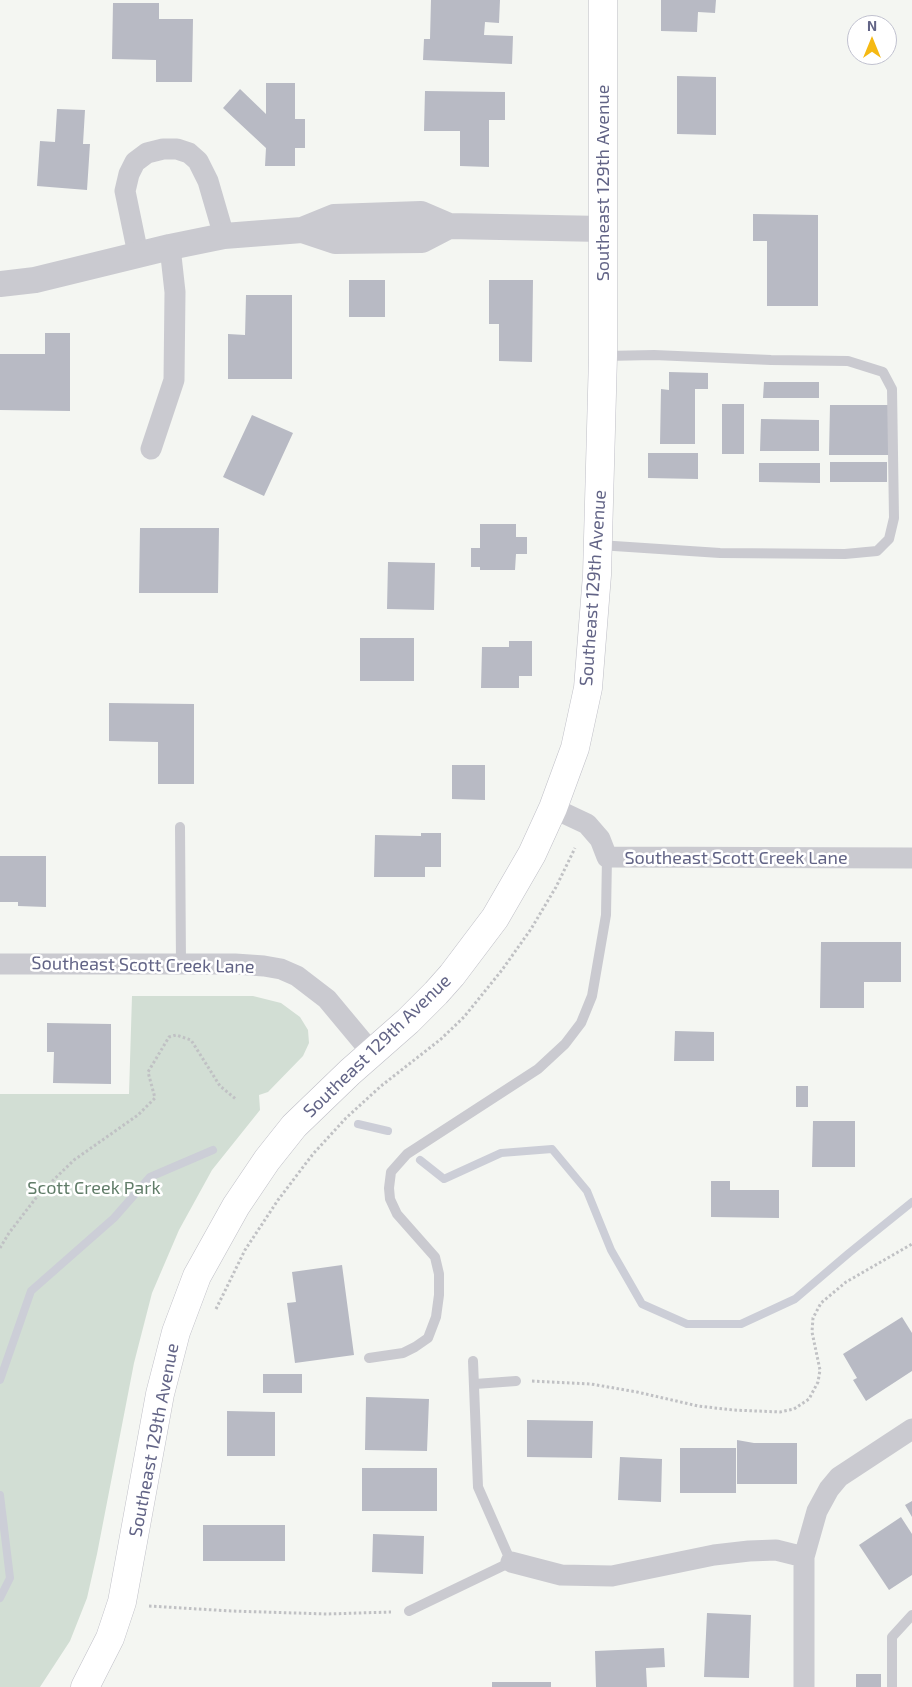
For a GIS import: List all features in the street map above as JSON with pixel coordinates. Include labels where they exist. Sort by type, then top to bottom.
[{"type":"main road","name":"Southeast 129th Avenue","points":[[85,1687],[110,1638],[122,1602],[160,1394],[176,1332],[197,1276],[236,1206],[267,1160],[301,1119],[436,993],[495,918],[523,872],[553,808],[575,748],[583,717],[591,661],[598,545],[603,356],[603,0]]},
{"type":"street","points":[[138,254],[126,191],[128,174],[135,162],[141,157],[147,153],[162,149],[177,149],[188,153],[198,161],[208,181],[224,236]]},
{"type":"street","points":[[0,284],[35,280],[170,246],[224,236],[302,230],[335,241],[422,240],[449,226],[603,229]]},
{"type":"street","points":[[151,449],[174,380],[175,292],[170,246]]},
{"type":"street","name":"Southeast Scott Creek Lane","points":[[553,808],[587,824],[600,839],[607,857],[912,858]]},
{"type":"street","name":"Southeast Scott Creek Lane","points":[[0,964],[235,964],[264,966],[281,970],[297,976],[327,1000],[372,1052]]},
{"type":"street","points":[[804,1687],[804,1557],[816,1511],[829,1489],[839,1477],[912,1429]]},
{"type":"street","points":[[511,1562],[561,1575],[612,1576],[714,1555],[749,1551],[776,1550],[804,1557]]},
{"type":"lane","points":[[598,545],[720,553],[845,554],[877,552],[889,539],[894,518],[892,389],[883,372],[848,361],[654,355],[603,356]]},
{"type":"lane","points":[[180,827],[181,963]]},
{"type":"lane","points":[[369,1358],[403,1353],[415,1348],[428,1338],[436,1317],[439,1295],[439,1274],[435,1257],[397,1214],[390,1199],[391,1172],[407,1154],[538,1069],[565,1044],[581,1023],[592,996],[606,915],[607,857]]},
{"type":"lane","points":[[409,1611],[511,1562],[478,1487],[473,1361]]},
{"type":"lane","points":[[474,1384],[516,1381]]},
{"type":"lane","points":[[892,1687],[892,1637],[912,1615]]},
{"type":"path","points":[[213,1316],[245,1250],[278,1200],[312,1154],[380,1086],[440,1039],[464,1017],[502,970],[531,929],[556,887],[587,824]]},
{"type":"path","points":[[0,1248],[9,1233],[46,1188],[74,1160],[138,1115],[155,1098],[148,1072],[169,1037],[176,1035],[191,1040],[220,1086],[237,1100]]},
{"type":"path","points":[[516,1381],[591,1384],[698,1406],[733,1410],[780,1412],[794,1409],[809,1399],[818,1382],[820,1370],[812,1332],[812,1318],[821,1303],[846,1282],[912,1244]]},
{"type":"path","points":[[147,1614],[151,1596]]},
{"type":"path","points":[[149,1606],[327,1614],[409,1611]]},
{"type":"green space","name":"Scott Creek Park","points":[[132,996],[253,996],[281,1003],[300,1017],[308,1030],[309,1043],[303,1056],[268,1092],[259,1095],[260,1110],[212,1170],[179,1230],[152,1293],[134,1363],[87,1598],[70,1641],[40,1687],[0,1687],[0,1094],[129,1094]]},
{"type":"building","points":[[431,0],[500,0],[499,23],[485,22],[484,35],[513,36],[512,64],[423,60],[424,39],[430,39]]},
{"type":"building","points":[[661,0],[716,0],[715,13],[698,12],[697,32],[661,31]]},
{"type":"building","points":[[113,3],[159,3],[159,19],[193,19],[192,82],[156,82],[156,60],[112,59]]},
{"type":"building","points":[[677,76],[716,77],[716,135],[677,134]]},
{"type":"building","points":[[266,83],[295,83],[295,119],[305,119],[305,148],[295,148],[295,166],[265,166],[266,148],[223,108],[240,89],[266,114]]},
{"type":"building","points":[[425,91],[505,92],[505,120],[489,120],[489,167],[460,166],[460,131],[424,131]]},
{"type":"building","points":[[57,109],[85,110],[83,144],[90,144],[87,190],[37,186],[40,141],[55,142]]},
{"type":"building","points":[[753,214],[818,215],[818,306],[767,306],[767,241],[753,241]]},
{"type":"building","points":[[349,280],[385,280],[385,317],[349,317]]},
{"type":"building","points":[[489,280],[533,280],[532,362],[499,361],[499,324],[489,324]]},
{"type":"building","points":[[246,295],[292,295],[292,379],[228,379],[228,334],[245,335]]},
{"type":"building","points":[[45,333],[70,333],[70,411],[0,410],[0,354],[45,354]]},
{"type":"building","points":[[669,372],[708,373],[708,389],[695,389],[695,444],[660,444],[661,389],[669,390]]},
{"type":"building","points":[[764,382],[819,382],[819,398],[763,398]]},
{"type":"building","points":[[722,404],[744,404],[744,454],[722,454]]},
{"type":"building","points":[[830,405],[889,405],[888,455],[829,455]]},
{"type":"building","points":[[252,415],[293,433],[264,496],[223,477]]},
{"type":"building","points":[[761,419],[819,420],[819,451],[760,451]]},
{"type":"building","points":[[648,453],[698,453],[698,479],[648,478]]},
{"type":"building","points":[[830,462],[887,462],[887,482],[830,482]]},
{"type":"building","points":[[759,463],[820,463],[820,483],[759,482]]},
{"type":"building","points":[[480,524],[516,524],[516,537],[527,537],[527,554],[516,554],[515,570],[480,570],[480,567],[471,567],[471,548],[480,548]]},
{"type":"building","points":[[140,528],[219,528],[218,593],[139,593]]},
{"type":"building","points":[[388,562],[435,563],[434,610],[387,609]]},
{"type":"building","points":[[360,638],[414,638],[414,681],[360,681]]},
{"type":"building","points":[[509,641],[532,641],[532,676],[519,676],[519,688],[481,688],[482,647],[509,647]]},
{"type":"building","points":[[109,703],[194,704],[194,784],[158,784],[158,742],[109,741]]},
{"type":"building","points":[[452,765],[485,765],[485,800],[452,799]]},
{"type":"building","points":[[421,833],[441,833],[441,867],[425,867],[425,877],[374,877],[375,835],[421,836]]},
{"type":"building","points":[[0,856],[46,856],[46,907],[18,906],[18,902],[0,902]]},
{"type":"building","points":[[821,942],[901,942],[901,982],[864,982],[864,1008],[820,1008]]},
{"type":"building","points":[[47,1023],[111,1024],[111,1084],[53,1083],[54,1052],[47,1052]]},
{"type":"building","points":[[675,1031],[714,1032],[714,1061],[674,1061]]},
{"type":"building","points":[[796,1086],[808,1086],[808,1107],[796,1107]]},
{"type":"building","points":[[813,1121],[855,1121],[855,1167],[812,1167]]},
{"type":"building","points":[[711,1181],[730,1181],[730,1190],[779,1190],[779,1218],[711,1217]]},
{"type":"building","points":[[342,1265],[354,1355],[295,1363],[287,1303],[296,1302],[292,1272]]},
{"type":"building","points":[[902,1317],[912,1333],[912,1371],[866,1401],[853,1380],[857,1378],[843,1354]]},
{"type":"building","points":[[263,1374],[302,1374],[302,1393],[263,1393]]},
{"type":"building","points":[[366,1397],[429,1399],[427,1451],[365,1450]]},
{"type":"building","points":[[227,1411],[275,1412],[275,1456],[227,1456]]},
{"type":"building","points":[[527,1420],[593,1421],[592,1458],[527,1457]]},
{"type":"building","points":[[737,1440],[754,1443],[797,1443],[797,1484],[737,1484]]},
{"type":"building","points":[[680,1448],[736,1448],[736,1493],[680,1493]]},
{"type":"building","points":[[620,1457],[662,1459],[661,1502],[618,1500]]},
{"type":"building","points":[[362,1468],[437,1468],[437,1511],[362,1511]]},
{"type":"building","points":[[912,1501],[912,1517],[905,1505]]},
{"type":"building","points":[[901,1517],[912,1534],[912,1575],[889,1590],[859,1545]]},
{"type":"building","points":[[203,1525],[285,1525],[285,1561],[203,1561]]},
{"type":"building","points":[[373,1534],[424,1536],[423,1574],[372,1572]]},
{"type":"building","points":[[707,1613],[751,1615],[749,1678],[704,1677]]},
{"type":"building","points":[[664,1648],[665,1667],[646,1668],[647,1687],[596,1687],[595,1651]]},
{"type":"building","points":[[856,1674],[881,1674],[881,1687],[856,1687]]},
{"type":"building","points":[[492,1682],[551,1682],[551,1687],[492,1687]]},
{"type":"waterway","points":[[358,1124],[388,1131]]},
{"type":"waterway","points":[[420,1160],[444,1179],[501,1153],[552,1149],[587,1191],[611,1250],[642,1304],[687,1324],[741,1324],[795,1299],[912,1202]]},
{"type":"waterway","points":[[0,1380],[31,1291],[114,1218],[150,1177],[213,1150]]},
{"type":"waterway","points":[[0,1495],[10,1578],[0,1598]]}]
